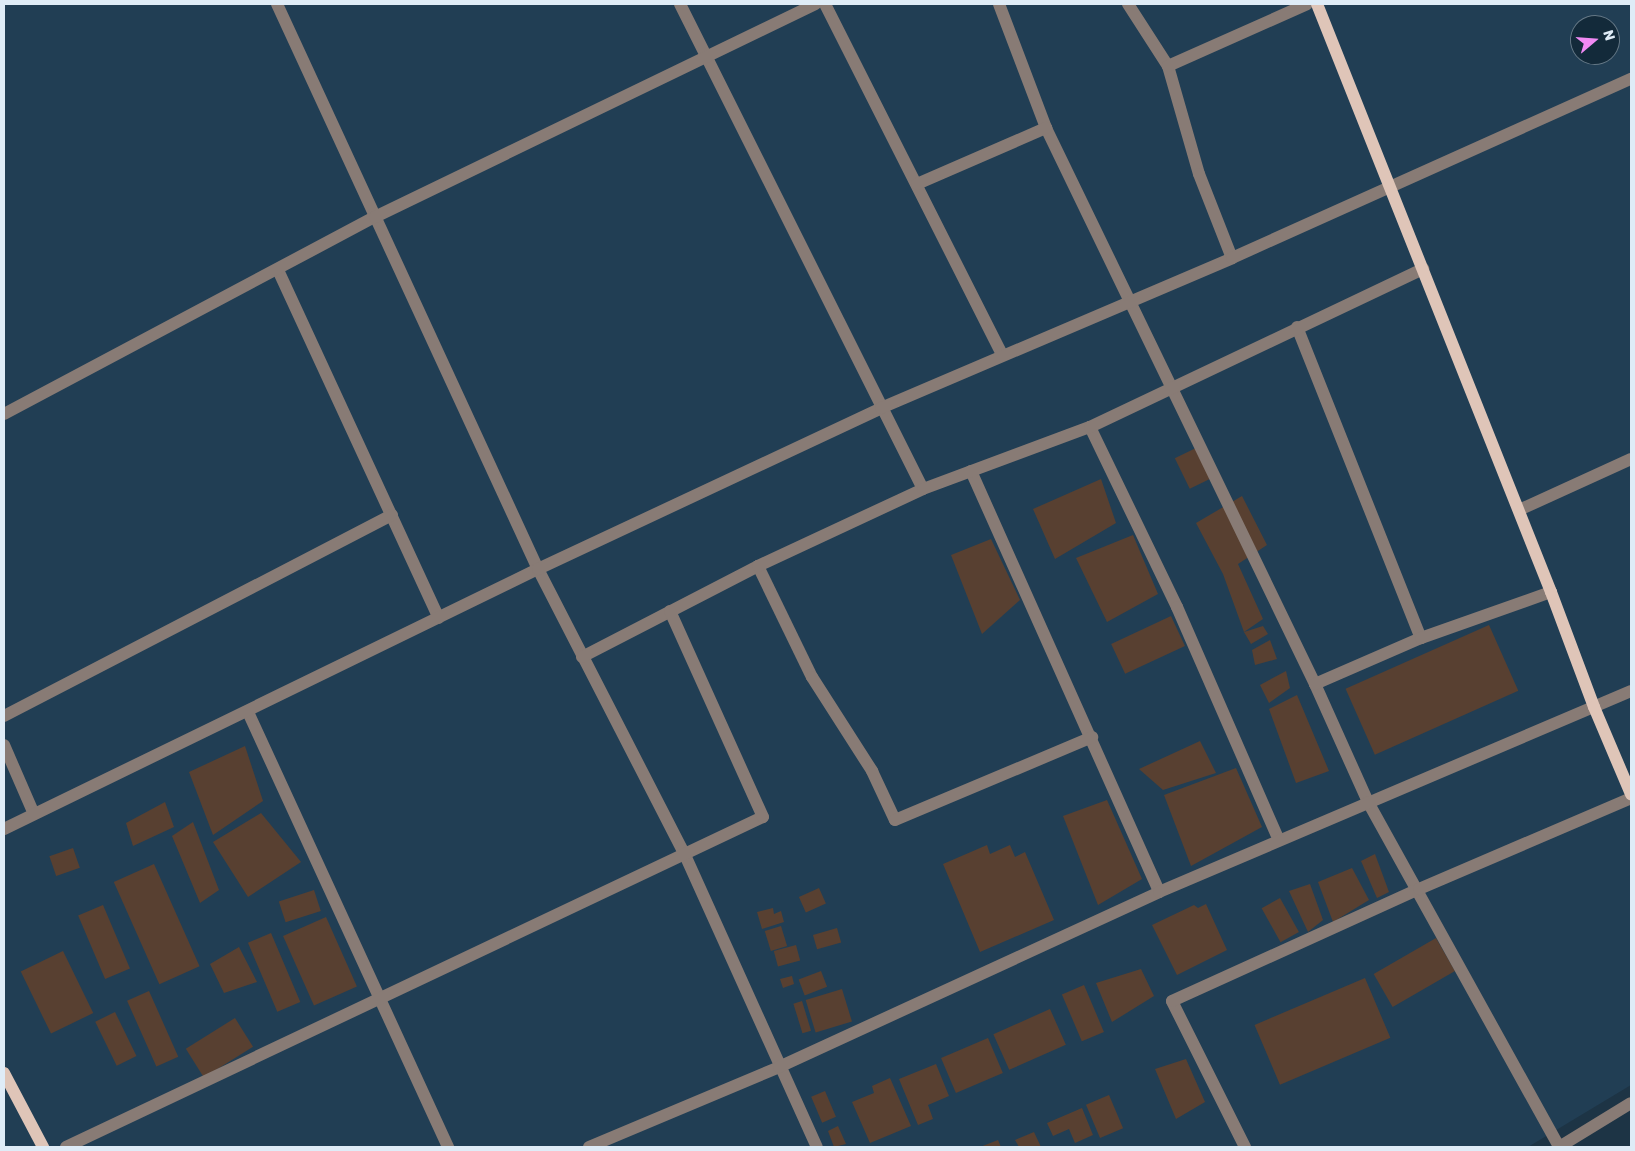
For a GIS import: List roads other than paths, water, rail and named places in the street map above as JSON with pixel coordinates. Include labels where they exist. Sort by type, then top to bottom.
[{"type":"main road","points":[[1318,4],[1519,510],[1594,707],[1631,794]]},
{"type":"main road","points":[[4,1073],[42,1147]]},
{"type":"street","points":[[277,4],[538,569],[686,855],[779,1067],[817,1147]]},
{"type":"street","points":[[680,4],[923,489]]},
{"type":"street","points":[[4,414],[375,217],[815,4]]},
{"type":"street","points":[[825,4],[1002,355]]},
{"type":"street","points":[[999,4],[1046,128],[1315,684],[1368,802],[1418,889],[1559,1147],[1631,1103]]},
{"type":"street","points":[[1128,4],[1168,66],[1199,174],[1232,258]]},
{"type":"street","points":[[1168,66],[1307,4]]},
{"type":"street","points":[[4,829],[248,712],[538,569],[881,408],[1232,258],[1631,79]]},
{"type":"street","points":[[917,184],[1046,128]]},
{"type":"street","points":[[582,657],[758,566],[923,489],[1090,427],[1296,327],[1423,269]]},
{"type":"street","points":[[278,270],[439,618]]},
{"type":"street","points":[[1296,327],[1421,638]]},
{"type":"street","points":[[1090,427],[1177,607],[1279,840]]},
{"type":"street","points":[[1519,510],[1631,459]]},
{"type":"street","points":[[971,471],[1092,737],[1159,892]]},
{"type":"street","points":[[4,716],[392,515]]},
{"type":"street","points":[[758,566],[812,677],[872,771],[895,820],[1092,737]]},
{"type":"street","points":[[1315,684],[1421,638],[1551,592]]},
{"type":"street","points":[[66,1147],[380,996],[686,855],[763,816],[670,611]]},
{"type":"street","points":[[589,1147],[779,1067],[1159,892],[1631,691]]},
{"type":"street","points":[[248,712],[448,1147]]},
{"type":"street","points":[[4,745],[34,814]]},
{"type":"street","points":[[1245,1147],[1172,1001],[1418,889],[1631,798]]}]
